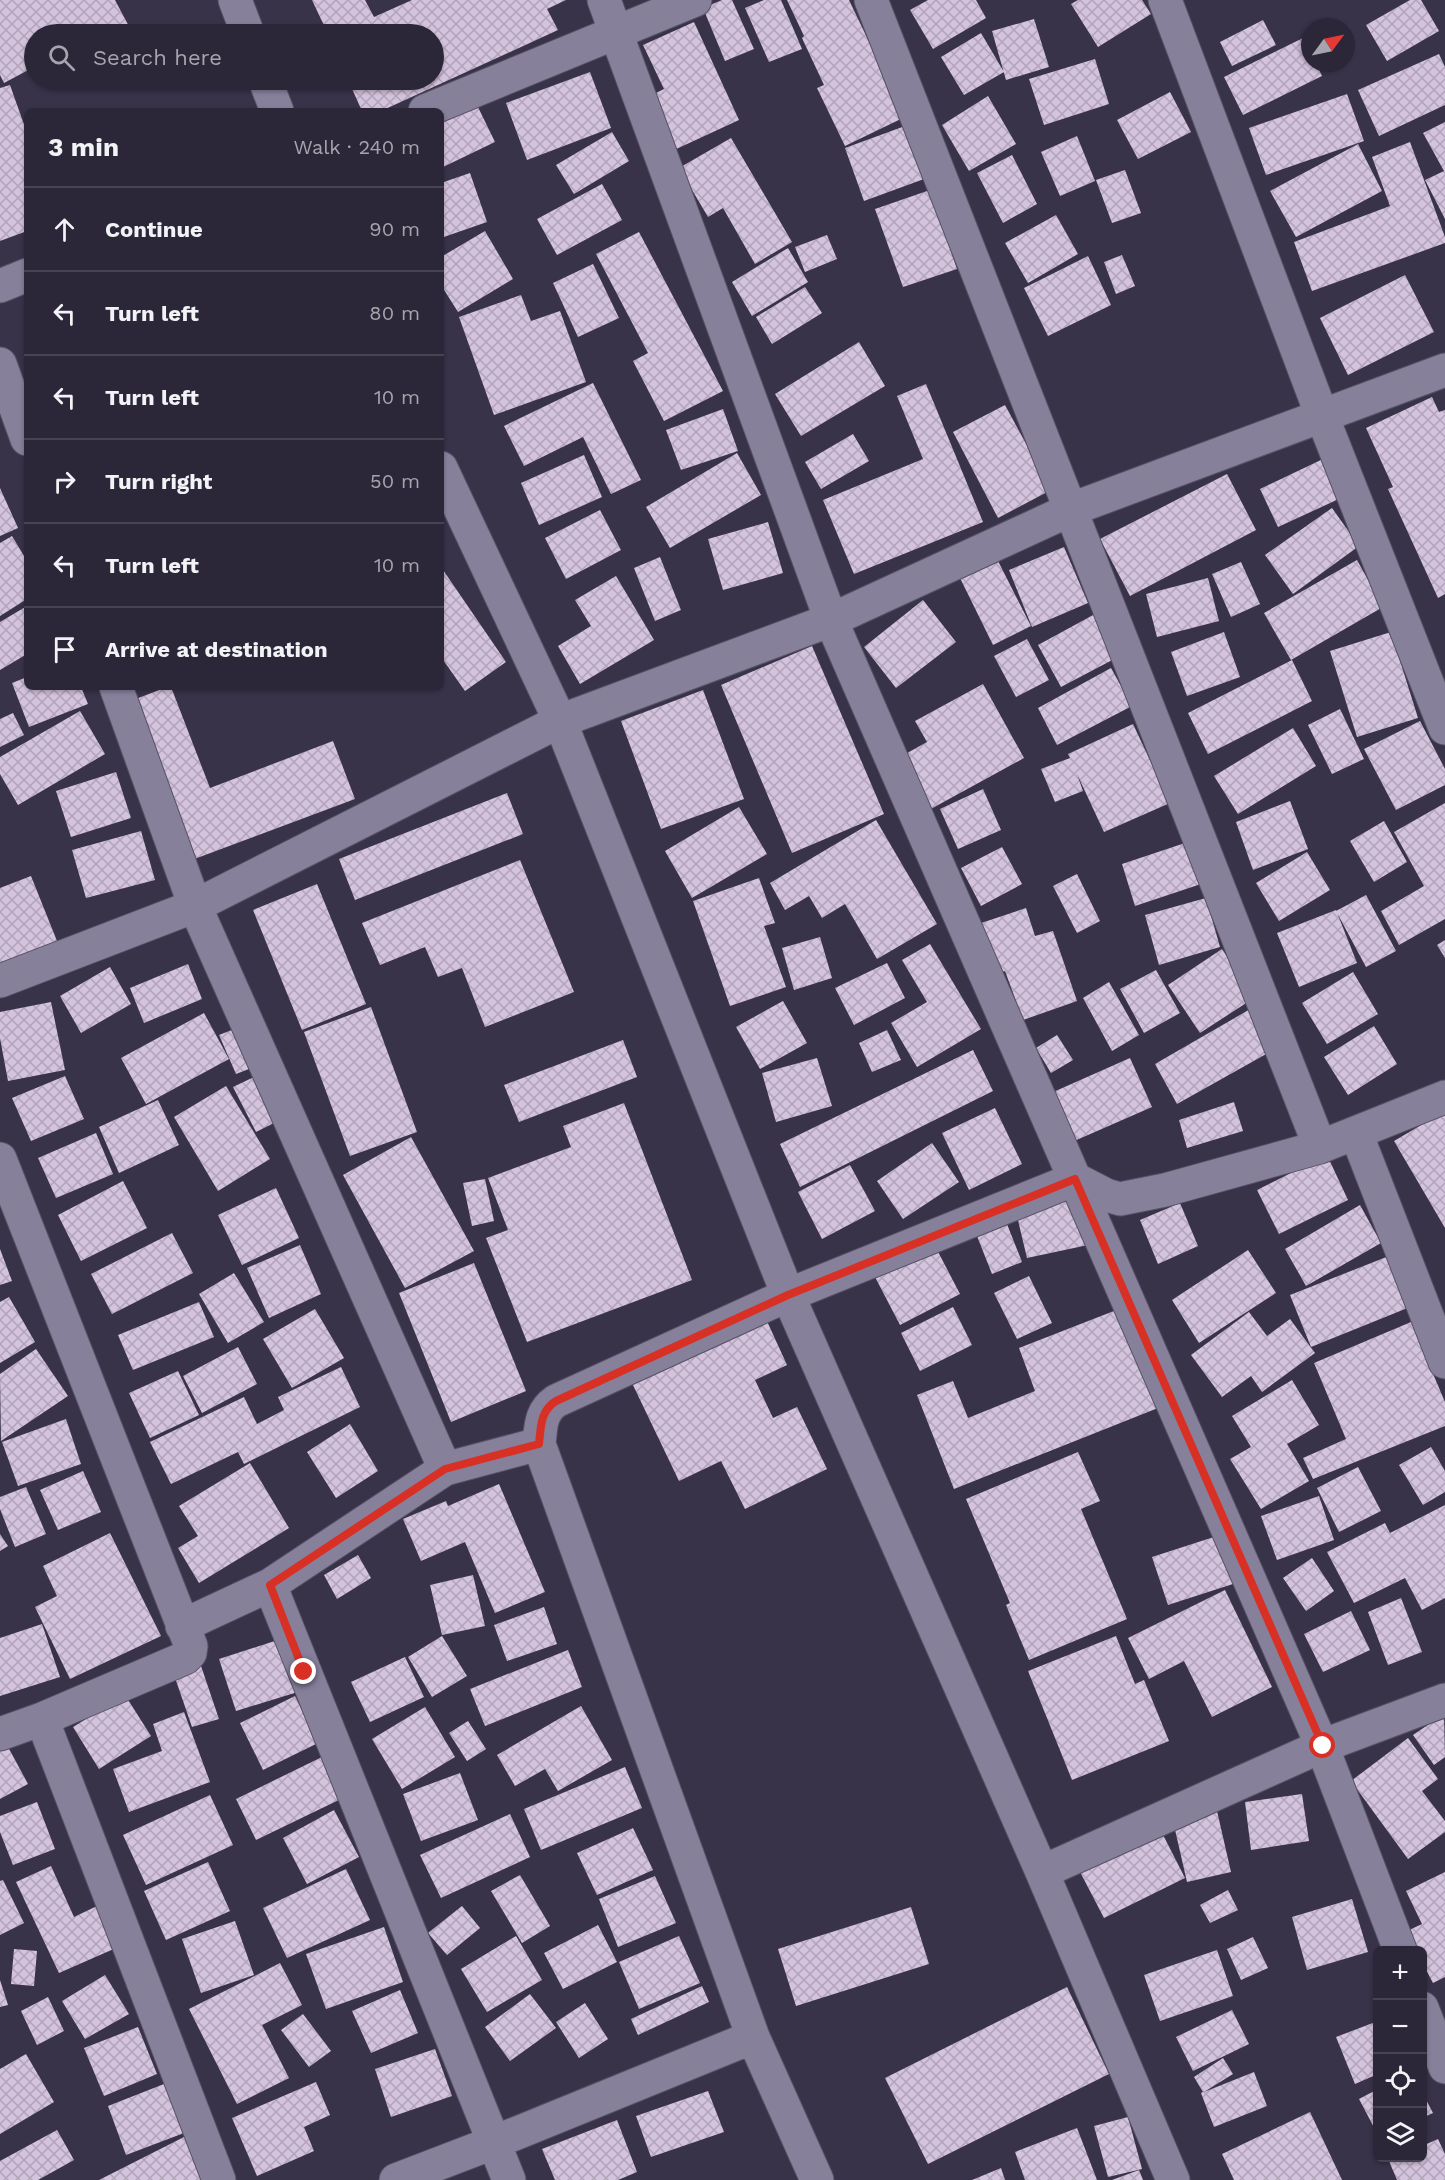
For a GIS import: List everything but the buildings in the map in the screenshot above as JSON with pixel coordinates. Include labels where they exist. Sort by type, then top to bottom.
[{"type":"street","points":[[235,0],[244,24]]},
{"type":"street","points":[[604,0],[831,620],[1323,1746],[1398,1946]]},
{"type":"street","points":[[432,108],[695,0]]},
{"type":"street","points":[[871,0],[1320,1147]]},
{"type":"street","points":[[1164,0],[1322,416],[1445,728]]},
{"type":"street","points":[[269,90],[276,108]]},
{"type":"street","points":[[0,286],[24,276]]},
{"type":"street","points":[[0,364],[24,431]]},
{"type":"street","points":[[0,981],[195,906],[560,721],[831,620],[1072,509],[1445,370]]},
{"type":"street","points":[[444,474],[560,721],[788,1295],[1042,1872],[1173,2180]]},
{"type":"street","points":[[117,690],[195,906],[445,1469]]},
{"type":"street","points":[[817,2180],[753,2037],[539,1444],[542,1418],[550,1405],[556,1401],[788,1295],[1075,1179],[1106,1195],[1120,1199],[1165,1190],[1320,1147],[1445,1097]]},
{"type":"street","points":[[1356,1133],[1445,1362]]},
{"type":"street","points":[[0,1159],[191,1646],[190,1653],[185,1658],[42,1719],[0,1734]]},
{"type":"street","points":[[182,1626],[270,1585],[445,1469],[539,1444]]},
{"type":"street","points":[[270,1585],[509,2180]]},
{"type":"street","points":[[1042,1872],[1323,1746],[1445,1700]]},
{"type":"street","points":[[42,1719],[219,2180]]},
{"type":"street","points":[[1427,2021],[1445,2067]]},
{"type":"street","points":[[396,2180],[753,2037]]},
{"type":"route","points":[[304,1672],[270,1585],[445,1469],[539,1444],[542,1418],[545,1411],[556,1401],[788,1295],[1075,1179],[1323,1746]]}]
